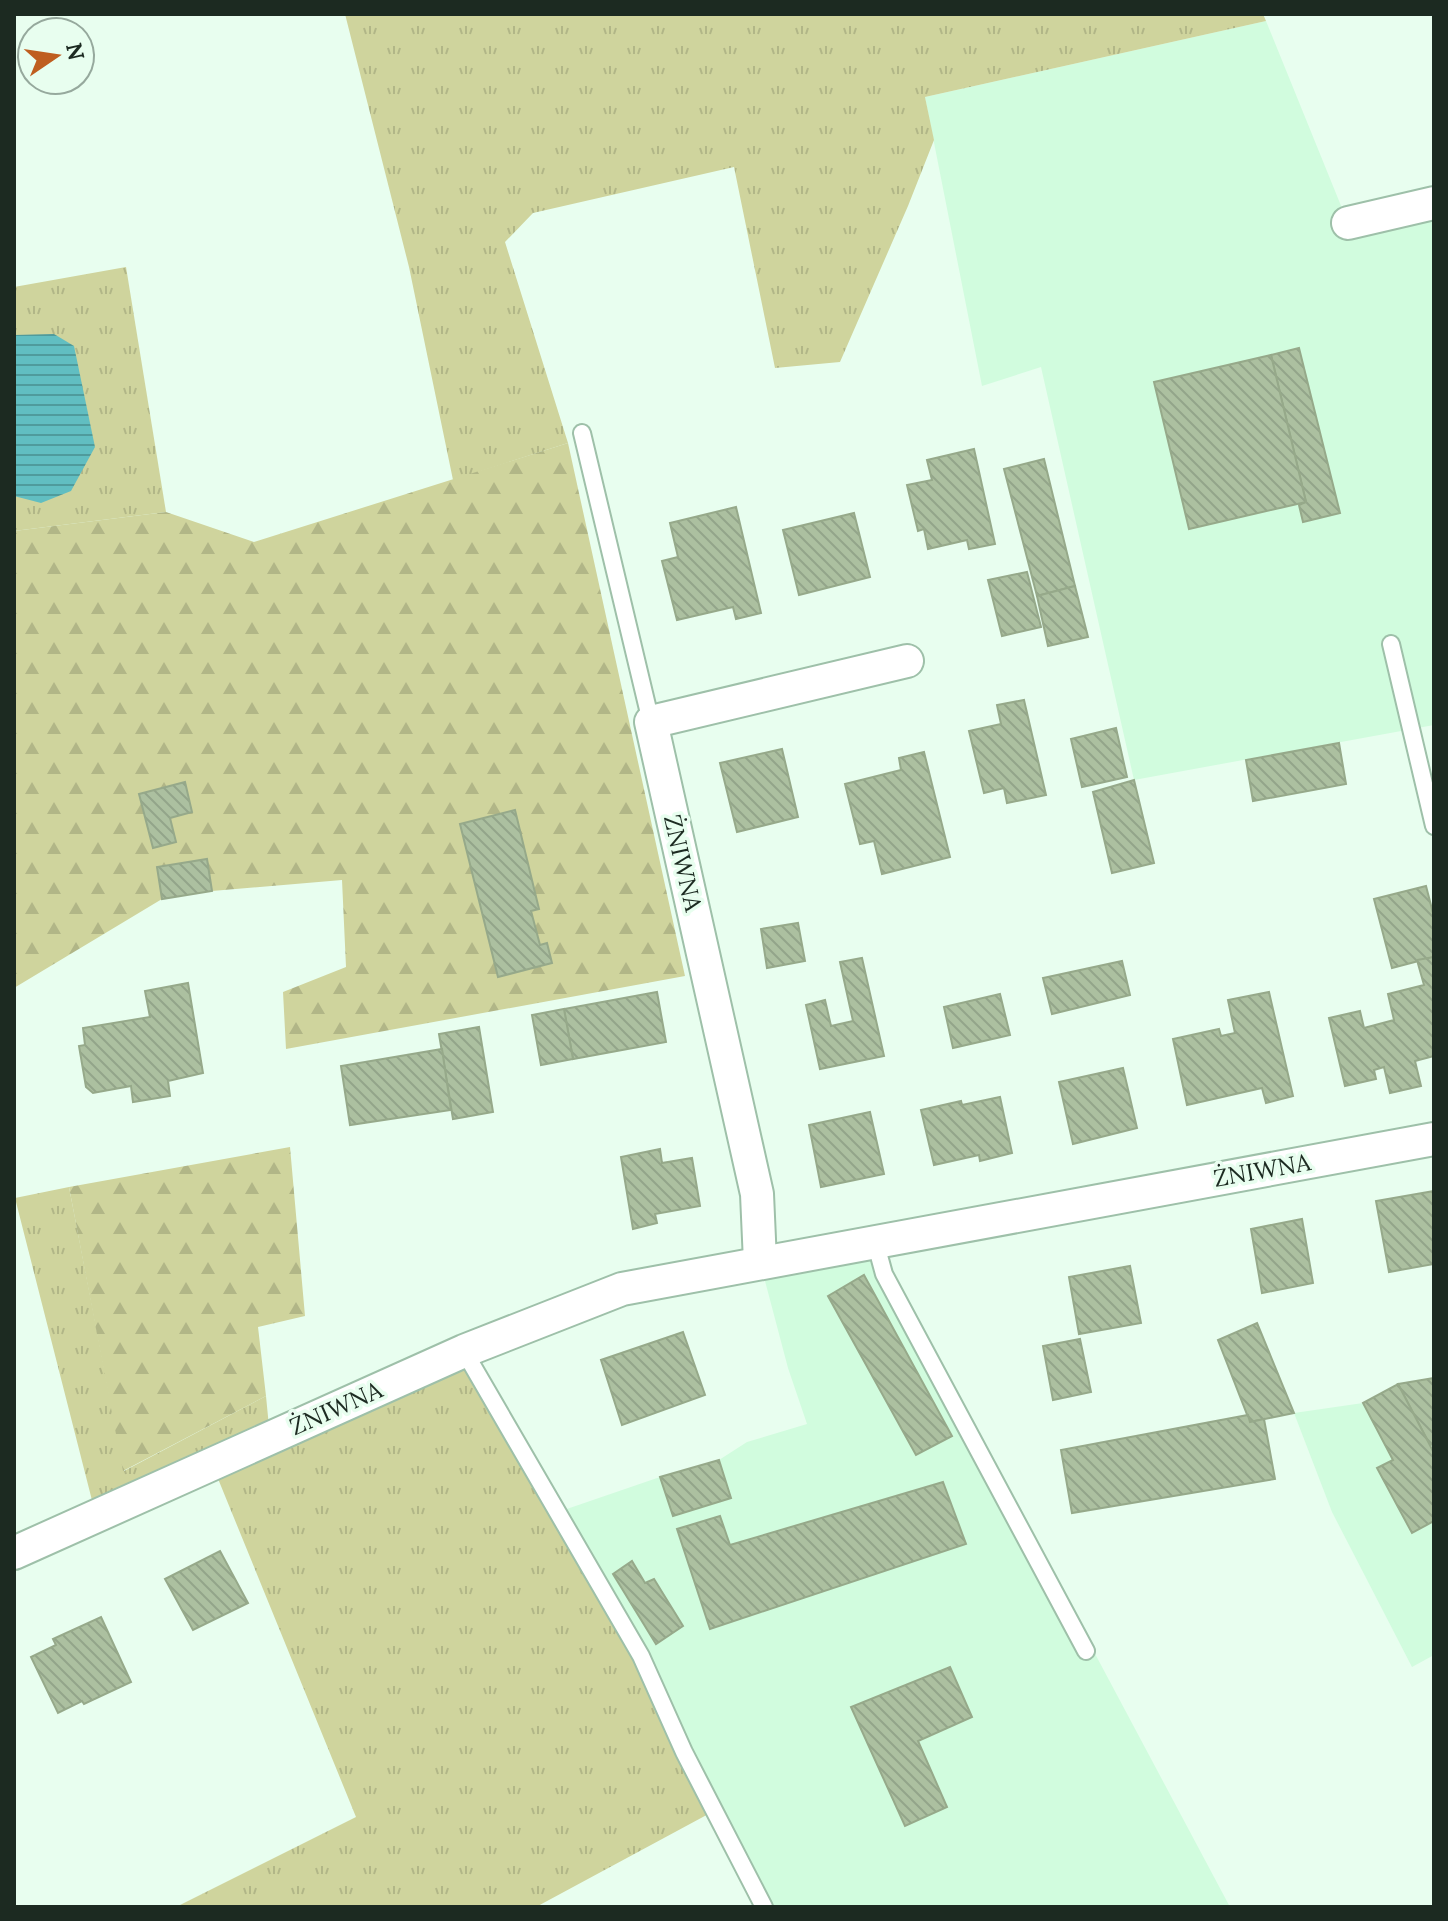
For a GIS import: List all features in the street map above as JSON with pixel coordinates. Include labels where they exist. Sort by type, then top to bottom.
[{"type":"street","points":[[1348,223],[1434,203]]},
{"type":"street","points":[[651,722],[907,661]]},
{"type":"street","name":"ŻNIWNA","points":[[651,722],[757,1194],[760,1262]]},
{"type":"street","name":"ŻNIWNA","points":[[14,1553],[464,1351],[622,1289],[1434,1139]]},
{"type":"lane","points":[[582,433],[651,722]]},
{"type":"lane","points":[[1391,644],[1434,826]]},
{"type":"lane","points":[[875,1241],[884,1274],[1086,1651]]},
{"type":"lane","points":[[464,1351],[641,1656],[684,1752],[764,1907]]},
{"type":"shaded area","points":[[1266,21],[1348,223],[1434,203],[1434,725],[1134,780],[1041,367],[982,386],[925,97]]},
{"type":"shaded area","points":[[875,1241],[1230,1907],[764,1907],[558,1512],[719,1460],[747,1442],[807,1424],[788,1368],[760,1262]]},
{"type":"shaded area","points":[[1434,1378],[1434,1655],[1412,1667],[1332,1512],[1294,1413],[1363,1403],[1398,1384]]},
{"type":"green space","points":[[345,14],[1263,14],[1266,21],[925,97],[934,140],[840,362],[775,368],[734,167],[533,213],[505,242],[568,443],[453,480],[409,267]]},
{"type":"green space","points":[[126,267],[166,512],[14,531],[14,287]]},
{"type":"green space","points":[[568,443],[685,976],[286,1049],[283,992],[346,967],[342,880],[212,891],[162,899],[14,988],[14,531],[166,512],[254,542]]},
{"type":"green space","points":[[290,1147],[305,1316],[258,1327],[266,1396],[123,1471],[69,1187]]},
{"type":"green space","points":[[69,1187],[124,1471],[266,1396],[270,1437],[464,1351],[558,1512],[714,1811],[536,1907],[176,1907],[356,1817],[212,1464],[96,1516],[15,1198]]},
{"type":"water","points":[[54,334],[74,346],[95,447],[71,491],[41,503],[14,496],[14,335]]},
{"type":"building","points":[[1299,348],[1340,513],[1303,522],[1299,505],[1306,502],[1271,355]]},
{"type":"building","points":[[1271,355],[1306,502],[1189,529],[1154,382]]},
{"type":"building","points":[[974,449],[995,544],[969,549],[967,540],[928,549],[924,529],[918,531],[907,485],[932,480],[927,460]]},
{"type":"building","points":[[1044,459],[1075,586],[1037,596],[1004,469]]},
{"type":"building","points":[[736,507],[761,613],[736,619],[733,607],[677,620],[662,561],[678,557],[670,523]]},
{"type":"building","points":[[854,513],[870,577],[799,595],[783,530]]},
{"type":"building","points":[[1027,572],[1041,627],[1002,636],[988,580]]},
{"type":"building","points":[[1075,586],[1088,637],[1048,646],[1037,596]]},
{"type":"building","points":[[1024,700],[1046,795],[1007,803],[1004,788],[984,793],[969,731],[1001,724],[997,705]]},
{"type":"building","points":[[1116,728],[1127,777],[1082,787],[1071,739]]},
{"type":"building","points":[[1339,743],[1346,784],[1253,801],[1246,760]]},
{"type":"building","points":[[782,749],[798,817],[737,832],[720,763]]},
{"type":"building","points":[[924,752],[950,857],[882,874],[874,841],[860,844],[845,784],[901,770],[899,758]]},
{"type":"building","points":[[1134,780],[1154,863],[1112,873],[1093,792]]},
{"type":"building","points":[[185,782],[192,812],[170,818],[176,842],[153,848],[139,794]]},
{"type":"building","points":[[515,810],[539,909],[531,911],[540,945],[547,943],[552,963],[498,977],[460,824]]},
{"type":"building","points":[[207,859],[212,891],[162,899],[157,867]]},
{"type":"building","points":[[1426,886],[1434,917],[1434,957],[1392,968],[1374,899]]},
{"type":"building","points":[[798,923],[805,961],[767,968],[761,929]]},
{"type":"building","points":[[1434,957],[1434,1056],[1415,1061],[1421,1086],[1390,1093],[1384,1067],[1374,1070],[1376,1079],[1345,1086],[1329,1018],[1360,1011],[1364,1028],[1394,1020],[1388,994],[1424,985],[1417,960]]},
{"type":"building","points":[[862,958],[884,1056],[820,1069],[806,1005],[825,1000],[831,1026],[853,1021],[840,962]]},
{"type":"building","points":[[1122,961],[1130,995],[1052,1014],[1043,978]]},
{"type":"building","points":[[188,983],[203,1073],[168,1081],[170,1096],[133,1102],[131,1086],[93,1093],[86,1087],[79,1046],[85,1045],[83,1028],[150,1017],[145,991]]},
{"type":"building","points":[[657,992],[666,1042],[573,1059],[564,1009]]},
{"type":"building","points":[[1269,992],[1293,1096],[1266,1103],[1262,1088],[1187,1105],[1173,1039],[1219,1029],[1221,1036],[1235,1033],[1228,1000]]},
{"type":"building","points":[[1000,994],[1010,1035],[953,1048],[944,1007]]},
{"type":"building","points":[[564,1009],[573,1059],[541,1065],[532,1015]]},
{"type":"building","points":[[479,1027],[493,1112],[453,1119],[439,1034]]},
{"type":"building","points":[[442,1049],[451,1110],[350,1125],[341,1066]]},
{"type":"building","points":[[1123,1068],[1137,1128],[1073,1144],[1059,1082]]},
{"type":"building","points":[[1000,1097],[1012,1153],[980,1161],[979,1155],[934,1165],[921,1110]]},
{"type":"building","points":[[870,1112],[884,1174],[821,1187],[809,1125]]},
{"type":"building","points":[[660,1149],[662,1163],[692,1158],[700,1206],[655,1214],[657,1223],[633,1229],[621,1157]]},
{"type":"building","points":[[1434,1191],[1434,1264],[1389,1272],[1376,1201]]},
{"type":"building","points":[[1302,1219],[1313,1283],[1262,1293],[1251,1229]]},
{"type":"building","points":[[1130,1266],[1141,1323],[1079,1334],[1069,1277]]},
{"type":"building","points":[[864,1275],[952,1436],[916,1455],[828,1296]]},
{"type":"building","points":[[1257,1323],[1294,1413],[1250,1422],[1218,1340]]},
{"type":"building","points":[[683,1332],[705,1395],[622,1425],[601,1360]]},
{"type":"building","points":[[1080,1339],[1091,1392],[1053,1400],[1043,1346]]},
{"type":"building","points":[[1434,1378],[1434,1444],[1430,1445],[1398,1384]]},
{"type":"building","points":[[1398,1384],[1434,1453],[1434,1521],[1412,1533],[1377,1468],[1393,1460],[1363,1403]]},
{"type":"building","points":[[1248,1415],[1250,1422],[1264,1419],[1275,1479],[1072,1513],[1061,1450]]},
{"type":"building","points":[[719,1460],[731,1498],[673,1516],[660,1477]]},
{"type":"building","points":[[943,1482],[966,1544],[710,1629],[677,1529],[720,1516],[730,1545]]},
{"type":"building","points":[[220,1551],[248,1603],[193,1630],[165,1579]]},
{"type":"building","points":[[632,1561],[645,1583],[654,1579],[683,1626],[656,1644],[613,1574]]},
{"type":"building","points":[[101,1617],[131,1682],[58,1713],[31,1657],[56,1645],[53,1639]]},
{"type":"building","points":[[950,1667],[972,1717],[918,1741],[947,1807],[905,1826],[851,1707]]}]
